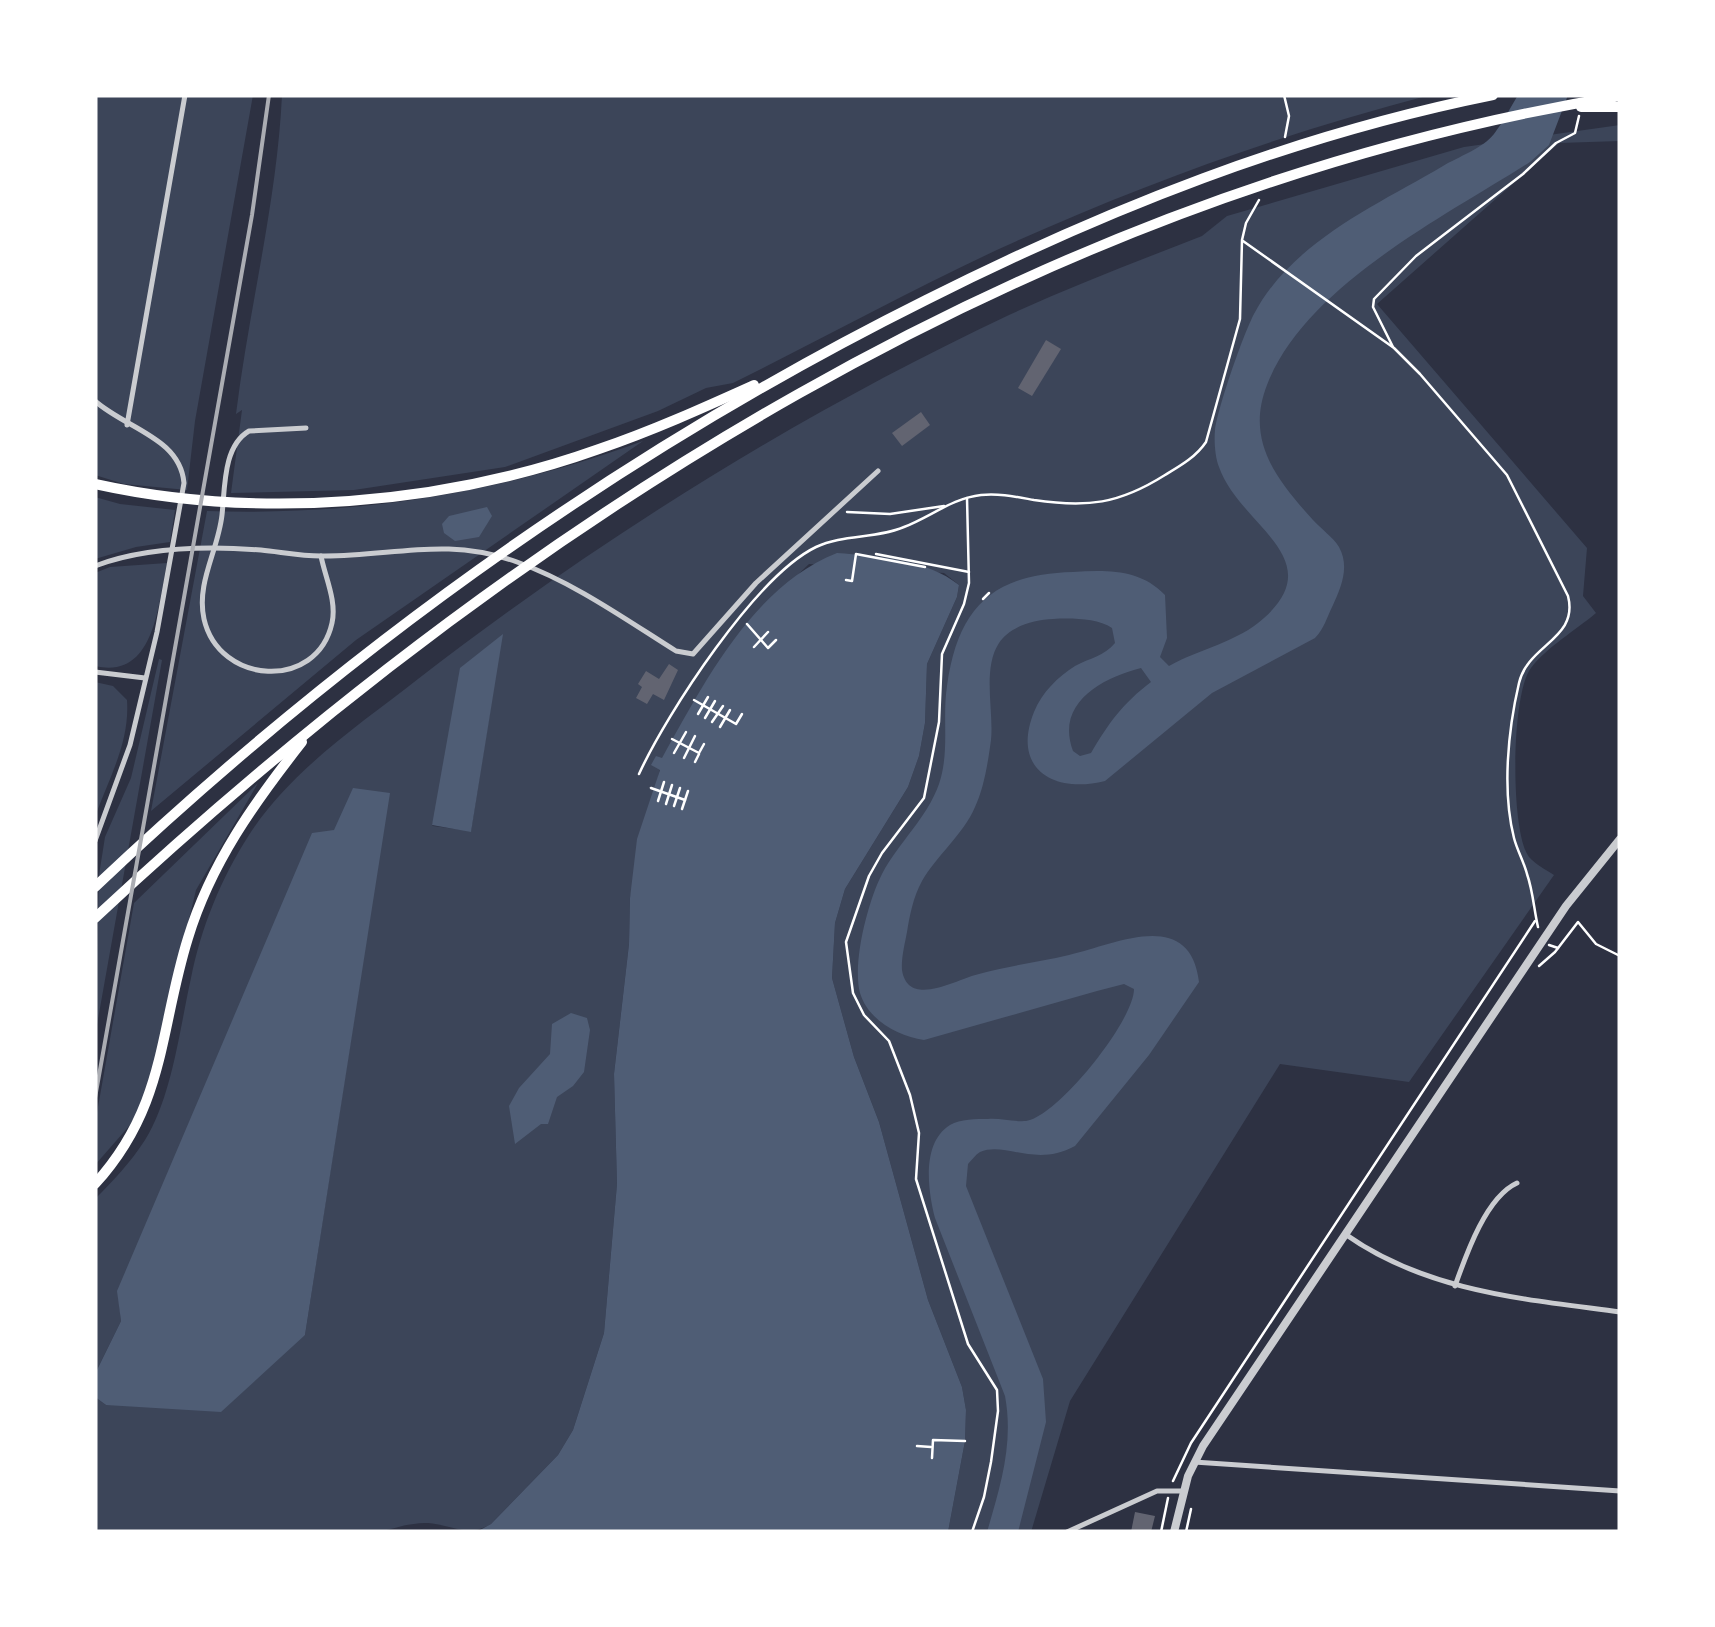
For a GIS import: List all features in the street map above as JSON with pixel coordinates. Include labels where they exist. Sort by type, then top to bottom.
[{"type":"highway","points":[[95,887],[160,825],[364,654],[512,546],[638,462],[792,370],[1035,247],[1184,185],[1375,122],[1492,95]]},
{"type":"highway","points":[[95,918],[312,729],[512,577],[685,462],[884,349],[1080,255],[1255,185],[1404,141],[1546,108],[1620,96]]},
{"type":"highway","points":[[1546,108],[1619,107]]},
{"type":"highway","points":[[95,484],[155,496],[262,502],[361,499],[506,476],[598,450],[792,370]]},
{"type":"highway","points":[[95,1184],[113,1164],[136,1126],[156,1080],[181,963],[206,889],[245,817],[312,729]]},
{"type":"street","points":[[127,425],[185,95]]},
{"type":"street","points":[[95,401],[172,452],[182,466],[184,483],[157,632],[130,745],[95,840]]},
{"type":"street","points":[[306,428],[249,431],[235,445],[219,538],[202,584],[204,620],[219,650],[236,664],[268,672],[291,668],[312,656],[326,639],[333,620],[321,556]]},
{"type":"street","points":[[95,566],[184,550],[260,550],[321,556],[408,548],[460,549],[501,557],[551,577],[686,655],[699,652],[756,583],[878,471]]},
{"type":"street","points":[[95,672],[145,678]]},
{"type":"street","points":[[1174,1532],[1194,1462],[1575,892],[1620,839]]},
{"type":"street","points":[[1455,1286],[1483,1222],[1508,1187],[1517,1182]]},
{"type":"street","points":[[1345,1234],[1392,1262],[1455,1286],[1620,1312]]},
{"type":"street","points":[[1194,1462],[1620,1491]]},
{"type":"street","points":[[1067,1532],[1149,1494],[1184,1492]]},
{"type":"path","points":[[1161,1532],[1169,1491],[1191,1442],[1536,920],[1528,877],[1514,837],[1510,744],[1524,664],[1569,623],[1571,609],[1540,534],[1507,475],[1394,348],[1373,307],[1374,299],[1416,256],[1523,174],[1556,142],[1574,133]]},
{"type":"path","points":[[639,774],[685,694],[733,625],[812,548],[836,539],[901,529],[967,498],[1004,495],[1093,505],[1136,491],[1195,455],[1206,442],[1240,319],[1242,240],[1258,202]]},
{"type":"path","points":[[1242,240],[1394,348]]},
{"type":"path","points":[[967,498],[970,572],[964,604],[942,654],[939,722],[924,798],[875,865],[846,942],[854,993],[864,1014],[889,1042],[910,1096],[919,1133],[916,1180],[968,1344],[997,1390],[991,1462],[972,1532]]},
{"type":"path","points":[[837,510],[890,514],[950,504]]},
{"type":"path","points":[[846,580],[852,581],[856,554],[925,566]]},
{"type":"path","points":[[876,554],[970,572]]},
{"type":"path","points":[[983,599],[990,594]]},
{"type":"path","points":[[746,624],[768,648]]},
{"type":"path","points":[[754,647],[768,632]]},
{"type":"path","points":[[762,654],[776,640]]},
{"type":"path","points":[[698,714],[708,697]]},
{"type":"path","points":[[694,700],[736,724]]},
{"type":"path","points":[[705,718],[715,701]]},
{"type":"path","points":[[712,722],[723,706]]},
{"type":"path","points":[[720,726],[730,710]]},
{"type":"path","points":[[731,732],[742,714]]},
{"type":"path","points":[[674,754],[686,732]]},
{"type":"path","points":[[684,758],[694,736]]},
{"type":"path","points":[[672,739],[699,753]]},
{"type":"path","points":[[695,762],[704,744]]},
{"type":"path","points":[[658,801],[664,782]]},
{"type":"path","points":[[666,804],[672,785]]},
{"type":"path","points":[[651,788],[685,800]]},
{"type":"path","points":[[674,806],[680,788]]},
{"type":"path","points":[[682,809],[688,790]]},
{"type":"path","points":[[1578,922],[1596,944],[1620,956]]},
{"type":"path","points":[[932,1458],[933,1440],[965,1442]]},
{"type":"path","points":[[917,1446],[932,1448]]},
{"type":"shaded area","points":[[95,95],[253,95],[195,421],[187,490],[124,484],[95,475]]},
{"type":"shaded area","points":[[282,95],[1430,95],[1265,144],[1104,203],[965,265],[733,383],[706,388],[658,411],[505,467],[354,490],[231,493],[242,410],[236,414],[275,175]]},
{"type":"shaded area","points":[[1518,95],[1568,95],[1549,145],[1530,162],[1419,231],[1344,285],[1286,349],[1267,385],[1260,424],[1268,458],[1288,490],[1336,543],[1344,562],[1339,591],[1315,638],[1212,693],[1105,781],[1086,784],[1069,784],[1042,773],[1028,749],[1028,732],[1037,705],[1051,686],[1075,666],[1115,643],[1112,628],[1083,619],[1038,621],[1009,632],[994,653],[990,677],[991,740],[983,783],[970,817],[916,894],[903,956],[906,982],[913,988],[934,989],[990,971],[1148,936],[1166,937],[1181,944],[1193,959],[1199,982],[1149,1055],[1075,1146],[1047,1155],[990,1149],[980,1152],[968,1164],[966,1186],[1043,1379],[1046,1422],[1018,1532],[987,1532],[1007,1448],[1005,1396],[935,1218],[929,1181],[934,1143],[954,1123],[979,1119],[1026,1121],[1056,1103],[1108,1044],[1131,1004],[1134,989],[1124,984],[924,1040],[885,1025],[864,1003],[858,966],[867,916],[882,874],[939,784],[947,686],[960,635],[984,600],[1001,588],[1045,574],[1073,572],[1134,576],[1165,595],[1167,638],[1160,657],[1169,666],[1242,633],[1264,618],[1282,597],[1288,577],[1284,559],[1229,488],[1215,444],[1226,389],[1254,314],[1290,266],[1337,228],[1484,144]],"holes":[[[1141,668],[1151,682],[1117,714],[1091,753],[1080,756],[1073,751],[1071,719],[1086,695],[1111,678]]]},
{"type":"shaded area","points":[[1620,125],[1620,141],[1559,143],[1377,304],[1587,548],[1583,596],[1596,613],[1531,668],[1524,682],[1517,732],[1516,793],[1523,843],[1531,860],[1554,875],[1409,1082],[1280,1064],[1070,1401],[1031,1532],[948,1532],[965,1441],[962,1387],[928,1300],[879,1122],[854,1057],[832,978],[835,923],[845,889],[908,787],[925,723],[927,664],[959,585],[944,573],[809,564],[747,624],[662,759],[652,765],[660,769],[630,898],[629,944],[614,1074],[617,1184],[604,1333],[573,1430],[558,1455],[491,1524],[475,1530],[422,1523],[380,1532],[95,1532],[95,1397],[106,1405],[305,1335],[389,793],[333,831],[118,1291],[121,1321],[95,1374],[95,1199],[134,1156],[154,1123],[169,1083],[195,959],[213,904],[249,835],[284,790],[349,732],[558,576],[704,481],[854,393],[1009,315],[1202,236],[1227,216],[1464,147]],"holes":[[[502,635],[471,831],[432,825]]]},
{"type":"shaded area","points":[[643,441],[356,640],[151,811],[207,511],[319,509],[428,497],[536,475]]},
{"type":"shaded area","points":[[95,497],[175,510],[170,542],[95,559]]},
{"type":"shaded area","points":[[487,507],[492,516],[479,537],[455,541],[444,533],[442,524],[449,516]]},
{"type":"shaded area","points":[[837,553],[917,564],[959,585],[927,664],[925,723],[908,787],[845,889],[835,923],[832,978],[854,1057],[879,1122],[928,1300],[962,1387],[965,1441],[948,1532],[464,1532],[491,1524],[558,1455],[573,1430],[604,1333],[617,1184],[614,1074],[637,839],[660,770],[651,765],[656,756],[662,758],[714,669],[756,613],[807,568]]},
{"type":"shaded area","points":[[167,563],[156,617],[142,650],[130,662],[115,667],[95,666],[95,573],[110,567]]},
{"type":"shaded area","points":[[503,634],[471,832],[432,825],[460,668]]},
{"type":"shaded area","points":[[159,659],[162,660],[95,1036],[99,875],[105,837],[131,778]]},
{"type":"shaded area","points":[[95,682],[113,686],[127,700],[127,715],[117,760],[95,817]]},
{"type":"shaded area","points":[[258,783],[196,890],[148,1091],[130,1125],[95,1165],[95,1124],[134,903]]},
{"type":"shaded area","points":[[353,788],[390,793],[305,1335],[221,1412],[106,1405],[95,1397],[95,1374],[121,1321],[117,1291],[312,833],[334,830]]},
{"type":"shaded area","points":[[571,1013],[587,1018],[590,1030],[584,1072],[557,1097],[548,1124],[541,1124],[515,1144],[509,1106],[519,1088],[550,1054],[552,1024]]},
{"type":"building","points":[[1046,340],[1061,349],[1032,396],[1018,388]]},
{"type":"building","points":[[921,412],[930,425],[902,446],[892,433]]},
{"type":"building","points":[[669,664],[678,670],[664,700],[653,694],[647,704],[636,698],[646,671],[659,679]]},
{"type":"building","points":[[1135,1512],[1155,1516],[1151,1532],[1131,1532]]},
{"type":"railway","points":[[95,1098],[252,215],[269,95]]}]
